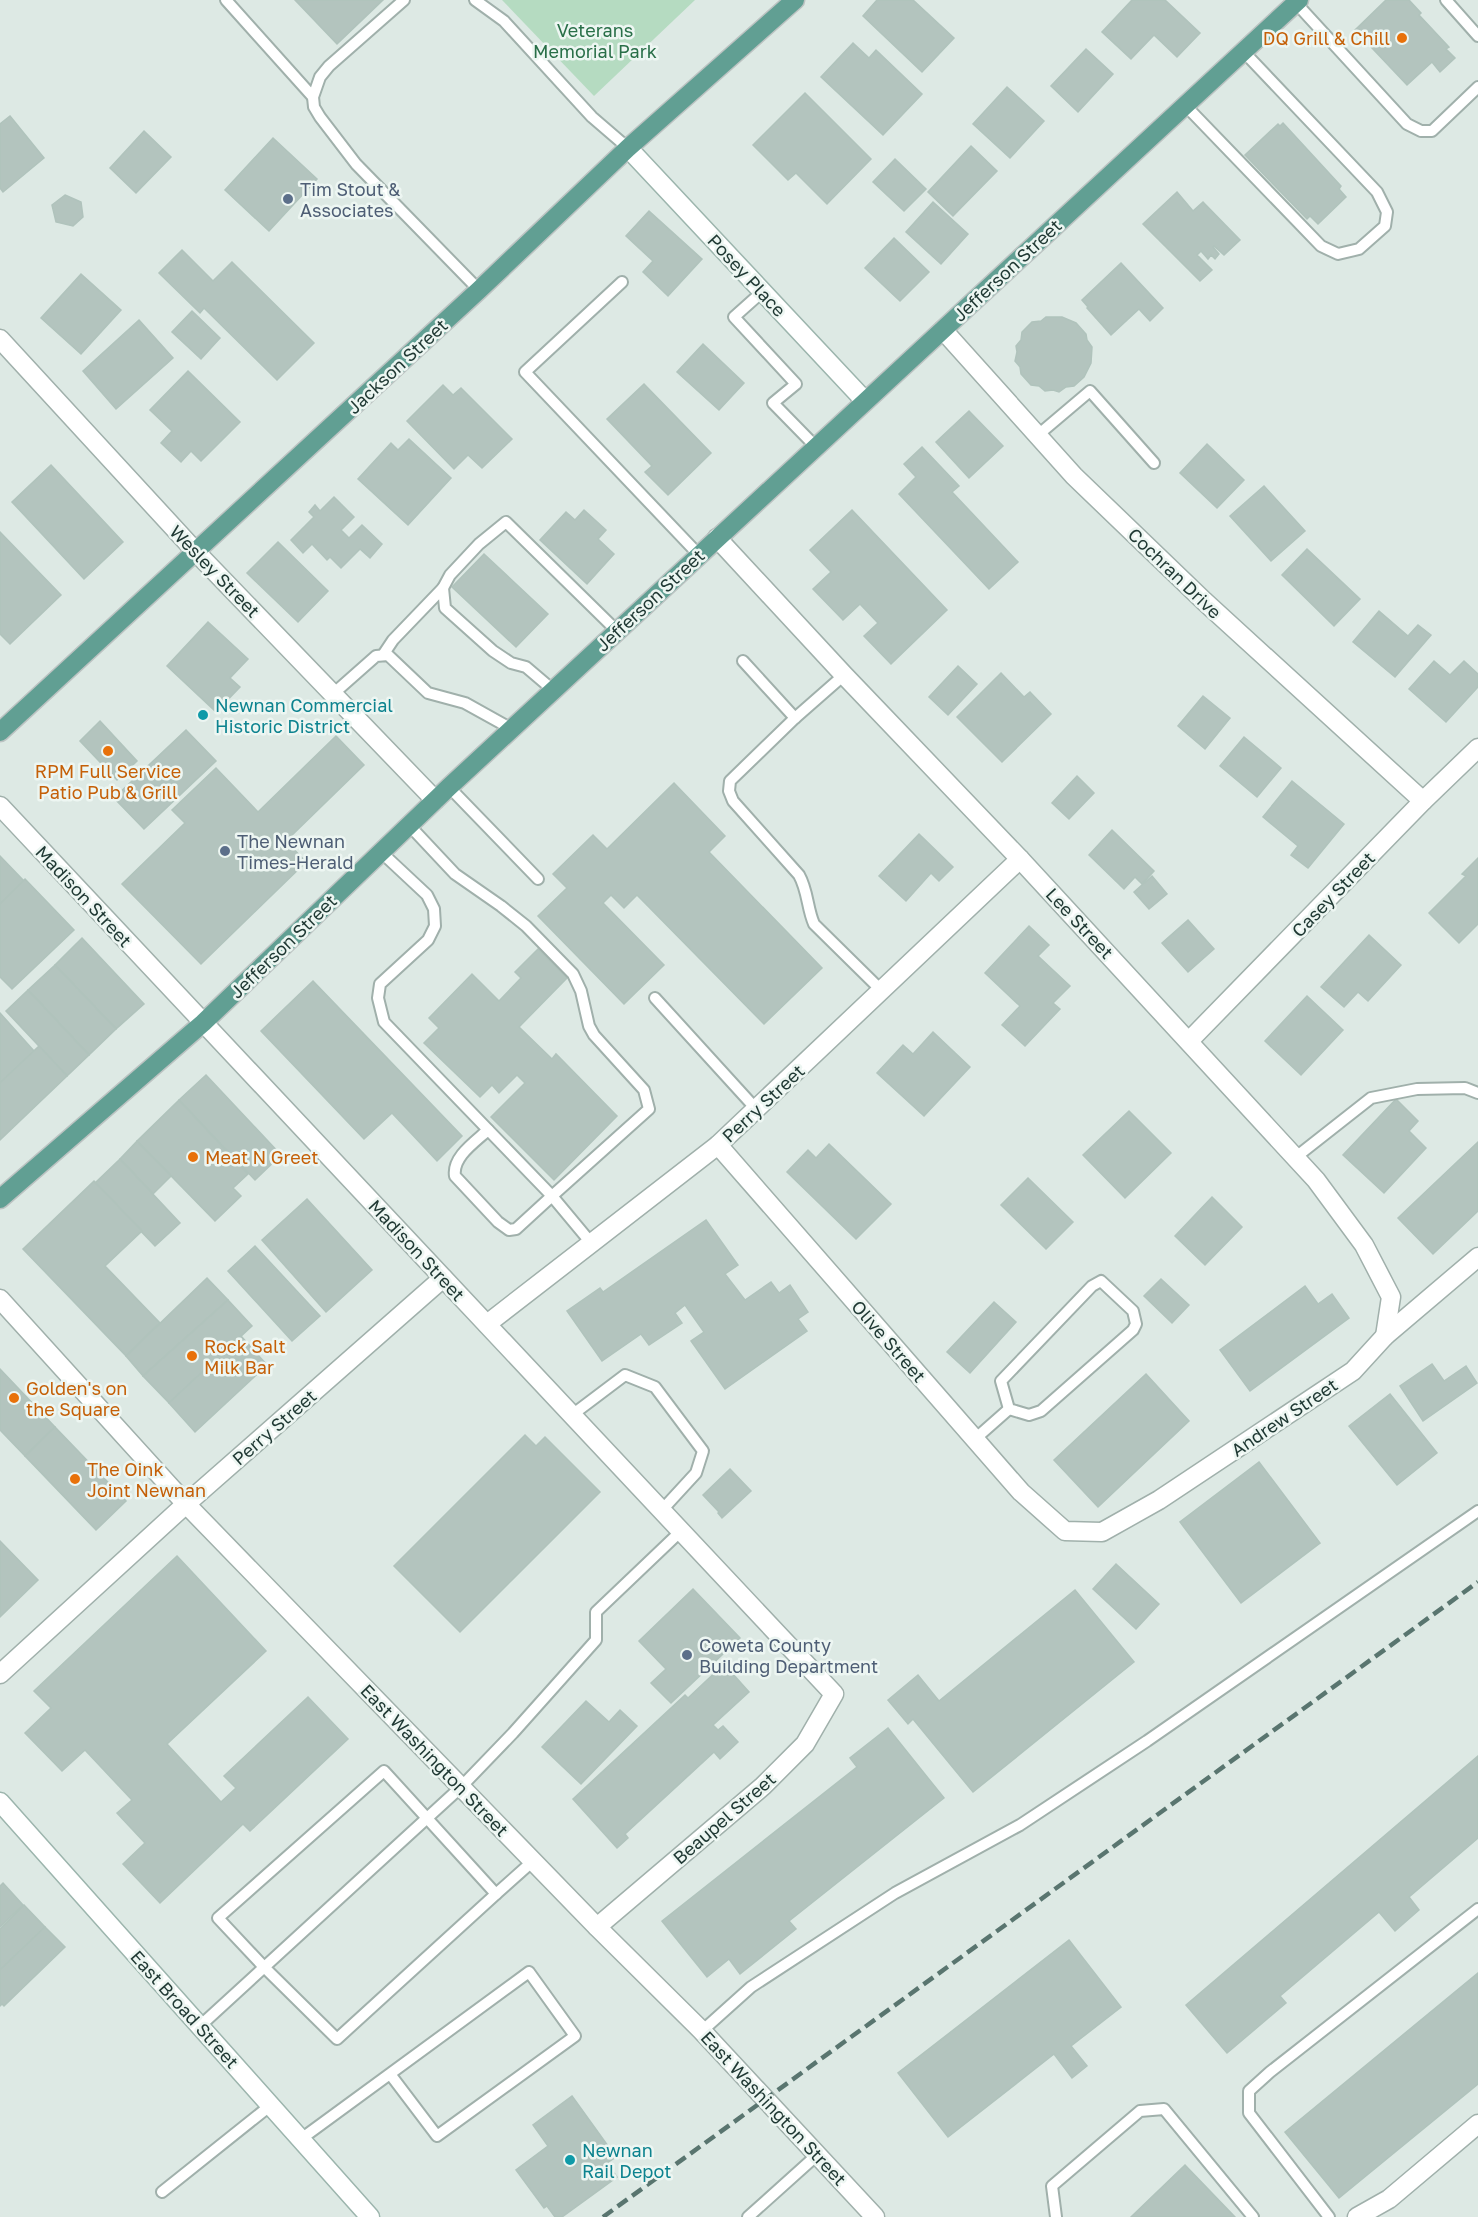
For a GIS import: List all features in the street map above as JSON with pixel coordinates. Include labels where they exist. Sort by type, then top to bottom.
[{"type":"main road","name":"Jefferson Street","points":[[0,1199],[203,1023],[435,800],[1297,1]]},
{"type":"main road","name":"Jackson Street","points":[[0,732],[786,3]]},
{"type":"street","name":"Posey Place","points":[[628,148],[865,401]]},
{"type":"street","name":"Cochran Drive","points":[[943,330],[1074,476],[1204,601],[1423,801]]},
{"type":"street","name":"Wesley Street","points":[[0,339],[196,552],[435,800]]},
{"type":"street","name":"Lee Street","points":[[717,538],[1190,1041],[1316,1180],[1364,1245],[1391,1297],[1385,1336]]},
{"type":"street","name":"Casey Street","points":[[1190,1041],[1423,801],[1478,748]]},
{"type":"street","name":"Madison Street","points":[[0,806],[834,1694]]},
{"type":"street","name":"Perry Street","points":[[487,1324],[718,1145],[1020,859]]},
{"type":"street","name":"Olive Street","points":[[718,1145],[1021,1492],[1065,1531]]},
{"type":"street","name":"Andrew Street","points":[[1065,1531],[1102,1533],[1159,1500],[1353,1371],[1385,1336],[1478,1257]]},
{"type":"street","name":"Perry Street","points":[[0,1674],[186,1504],[444,1278]]},
{"type":"street","name":"East Washington Street","points":[[0,1299],[186,1504],[597,1927],[702,2031],[876,2217]]},
{"type":"street","name":"Beaupel Street","points":[[597,1927],[763,1786],[805,1744],[834,1694]]},
{"type":"street","name":"East Broad Street","points":[[0,1802],[370,2217]]},
{"type":"street","points":[[1357,2217],[1389,2199],[1478,2124]]},
{"type":"lane","points":[[226,0],[313,97]]},
{"type":"lane","points":[[404,0],[329,66],[320,77],[313,97],[314,107],[356,164],[479,290]]},
{"type":"lane","points":[[475,0],[504,21],[592,117],[628,148]]},
{"type":"lane","points":[[1446,0],[1478,36]]},
{"type":"lane","points":[[1297,1],[1407,124],[1421,131],[1432,131],[1478,87]]},
{"type":"lane","points":[[1185,105],[1321,246],[1338,254],[1359,249],[1385,226],[1388,212],[1377,192],[1243,51]]},
{"type":"lane","points":[[622,282],[525,372],[699,555]]},
{"type":"lane","points":[[762,291],[734,317],[796,384],[773,403],[816,447]]},
{"type":"lane","points":[[1038,435],[1090,391],[1154,463]]},
{"type":"lane","points":[[383,655],[393,640],[443,588],[450,575],[479,544],[506,522],[617,632]]},
{"type":"lane","points":[[443,588],[445,608],[494,651],[511,663],[526,667],[553,690]]},
{"type":"lane","points":[[333,694],[376,656],[388,655],[428,693],[465,703],[512,729]]},
{"type":"lane","points":[[742,661],[795,718]]},
{"type":"lane","points":[[844,675],[795,718],[730,781],[729,791],[733,801],[799,875],[804,885],[809,912],[814,924],[882,991]]},
{"type":"lane","points":[[449,787],[538,879]]},
{"type":"lane","points":[[409,825],[455,874],[526,926],[573,974],[581,991],[589,1026],[594,1035],[644,1090],[649,1109],[516,1229],[509,1230],[498,1222],[454,1176],[453,1169],[458,1159],[488,1130]]},
{"type":"lane","points":[[381,852],[427,895],[434,909],[435,926],[428,940],[380,984],[378,998],[384,1022],[552,1196],[592,1244]]},
{"type":"lane","points":[[655,998],[757,1110]]},
{"type":"lane","points":[[1296,1157],[1371,1098],[1417,1089],[1465,1088],[1478,1093]]},
{"type":"lane","points":[[1101,1281],[1133,1311],[1136,1324],[1133,1330],[1041,1411],[1029,1415],[1009,1409],[1001,1381],[1092,1286],[1101,1281]]},
{"type":"lane","points":[[572,1415],[625,1375],[655,1387],[703,1451],[696,1473],[662,1510]]},
{"type":"lane","points":[[975,1439],[1009,1409]]},
{"type":"lane","points":[[702,2031],[751,1987],[895,1893],[1020,1825],[1156,1734],[1478,1511]]},
{"type":"lane","points":[[200,2026],[461,1786],[513,1733],[596,1640],[596,1612],[681,1531]]},
{"type":"lane","points":[[496,1894],[384,1771],[218,1918],[337,2039],[533,1861]]},
{"type":"lane","points":[[1329,2217],[1249,2113],[1249,2091],[1478,1908]]},
{"type":"lane","points":[[301,2139],[529,1972],[575,2036],[437,2136],[390,2074]]},
{"type":"lane","points":[[162,2192],[271,2105]]},
{"type":"lane","points":[[1056,2217],[1052,2186],[1140,2110],[1164,2109],[1253,2217]]},
{"type":"lane","points":[[748,2217],[817,2155]]},
{"type":"green space","name":"Veterans Memorial Park","points":[[502,0],[695,0],[594,96]]},
{"type":"building","points":[[295,0],[383,0],[337,44]]},
{"type":"building","points":[[877,0],[913,0],[954,38],[922,72],[863,16]]},
{"type":"building","points":[[1132,0],[1165,0],[1200,33],[1177,57],[1154,35],[1131,59],[1102,32]]},
{"type":"building","name":"DQ Grill & Chill","points":[[1386,0],[1409,0],[1421,13],[1419,15],[1449,47],[1446,49],[1455,58],[1440,72],[1432,62],[1407,85],[1355,30]]},
{"type":"building","points":[[853,43],[869,58],[876,50],[922,94],[883,135],[821,77]]},
{"type":"building","points":[[1086,49],[1113,74],[1078,112],[1051,86]]},
{"type":"building","points":[[1007,87],[1044,121],[1010,158],[973,124]]},
{"type":"building","points":[[805,93],[871,159],[827,204],[796,173],[788,180],[753,145]]},
{"type":"building","points":[[10,116],[44,158],[3,192],[0,188],[0,124]]},
{"type":"building","points":[[1283,123],[1341,186],[1339,189],[1346,197],[1318,224],[1310,216],[1307,219],[1245,155],[1278,124],[1280,126]]},
{"type":"building","points":[[144,131],[171,157],[136,193],[110,168]]},
{"type":"building","points":[[273,138],[317,179],[269,231],[225,190]]},
{"type":"building","points":[[971,146],[997,171],[953,216],[928,192]]},
{"type":"building","points":[[895,159],[926,189],[904,211],[873,182]]},
{"type":"building","points":[[1177,192],[1193,211],[1203,202],[1240,240],[1224,255],[1214,246],[1219,254],[1215,259],[1211,255],[1208,259],[1201,251],[1197,255],[1212,270],[1200,281],[1143,224]]},
{"type":"building","points":[[65,195],[81,202],[83,217],[73,226],[56,222],[52,205]]},
{"type":"building","points":[[933,202],[968,234],[941,264],[906,232]]},
{"type":"building","points":[[649,211],[702,259],[668,296],[643,272],[653,261],[626,236]]},
{"type":"building","points":[[894,238],[929,272],[900,301],[865,268]]},
{"type":"building","points":[[182,250],[213,281],[232,262],[314,343],[277,380],[204,308],[200,313],[159,273]]},
{"type":"building","points":[[1121,263],[1163,308],[1150,321],[1139,309],[1111,335],[1082,300]]},
{"type":"building","points":[[81,274],[121,310],[81,354],[41,318]]},
{"type":"building","points":[[192,311],[220,338],[201,359],[172,332]]},
{"type":"building","points":[[1046,317],[1062,317],[1076,323],[1086,334],[1092,347],[1091,363],[1084,377],[1074,386],[1066,387],[1059,392],[1045,391],[1039,386],[1031,385],[1021,374],[1020,367],[1015,361],[1016,346],[1021,340],[1022,332],[1032,322],[1041,321]]},
{"type":"building","points":[[139,320],[173,358],[116,409],[83,371]]},
{"type":"building","points":[[703,344],[744,383],[719,410],[677,372]]},
{"type":"building","points":[[188,371],[240,422],[201,461],[191,451],[181,462],[161,443],[172,431],[150,410]]},
{"type":"building","points":[[644,384],[711,453],[668,495],[645,472],[652,466],[607,419]]},
{"type":"building","points":[[443,385],[453,395],[461,388],[512,439],[482,468],[468,455],[454,469],[407,421]]},
{"type":"building","points":[[969,411],[1003,446],[969,478],[936,442]]},
{"type":"building","points":[[409,439],[451,478],[408,525],[358,479],[391,443],[398,450]]},
{"type":"building","points":[[1207,444],[1244,480],[1217,508],[1180,473]]},
{"type":"building","points":[[922,447],[959,486],[952,492],[1018,562],[989,589],[899,494],[916,477],[904,464]]},
{"type":"building","points":[[51,465],[123,542],[84,579],[12,502]]},
{"type":"building","points":[[1264,486],[1305,531],[1271,561],[1230,516]]},
{"type":"building","points":[[334,497],[354,517],[341,530],[349,538],[362,525],[382,544],[370,558],[360,549],[341,568],[330,557],[327,560],[312,544],[303,553],[291,540],[314,517],[309,512],[315,505],[320,511]]},
{"type":"building","points":[[584,510],[606,530],[598,539],[614,554],[587,584],[540,540],[566,512],[575,520]]},
{"type":"building","points":[[852,510],[947,610],[891,664],[864,636],[878,623],[860,604],[843,620],[813,589],[831,572],[810,550]]},
{"type":"building","points":[[0,532],[61,595],[10,644],[0,634]]},
{"type":"building","points":[[278,542],[328,591],[298,622],[247,573]]},
{"type":"building","points":[[1307,549],[1360,599],[1334,626],[1282,575]]},
{"type":"building","points":[[484,554],[548,614],[516,647],[452,587]]},
{"type":"building","points":[[1379,611],[1408,636],[1418,625],[1431,635],[1395,677],[1353,642]]},
{"type":"building","points":[[208,622],[248,659],[230,678],[240,687],[216,712],[167,666]]},
{"type":"building","points":[[1434,661],[1450,675],[1464,661],[1478,674],[1478,687],[1446,722],[1409,689]]},
{"type":"building","points":[[958,666],[977,684],[948,715],[929,697]]},
{"type":"building","points":[[1001,673],[1024,697],[1030,692],[1051,714],[1002,762],[957,717]]},
{"type":"building","points":[[1203,696],[1230,718],[1205,749],[1178,726]]},
{"type":"building","name":"RPM Full Service Patio Pub & Grill","points":[[100,721],[137,761],[117,780],[80,741]]},
{"type":"building","points":[[186,730],[216,761],[144,829],[114,798]]},
{"type":"building","name":"The Newnan Times-Herald","points":[[336,736],[364,765],[286,841],[306,862],[201,964],[122,884],[185,823],[172,810],[216,768],[258,812]]},
{"type":"building","points":[[1244,737],[1281,768],[1257,797],[1220,766]]},
{"type":"building","points":[[1077,776],[1094,793],[1069,819],[1052,803]]},
{"type":"building","points":[[1292,781],[1344,824],[1308,868],[1291,855],[1298,846],[1263,817]]},
{"type":"building","points":[[674,783],[725,836],[709,852],[822,968],[764,1024],[637,895],[624,908],[611,895],[603,903],[664,965],[624,1004],[538,916],[567,888],[553,874],[593,835],[607,849]]},
{"type":"building","points":[[1112,830],[1154,871],[1142,884],[1135,877],[1124,889],[1089,855]]},
{"type":"building","points":[[919,834],[953,867],[939,881],[931,873],[906,901],[879,876]]},
{"type":"building","points":[[0,856],[24,881],[0,904]]},
{"type":"building","points":[[1478,858],[1478,924],[1459,943],[1429,913],[1466,876],[1462,874]]},
{"type":"building","points":[[1152,876],[1167,894],[1149,909],[1134,892]]},
{"type":"building","points":[[25,879],[74,930],[12,989],[0,977],[0,904]]},
{"type":"building","points":[[1188,920],[1214,949],[1188,972],[1162,943]]},
{"type":"building","points":[[1029,926],[1049,945],[1038,956],[1070,986],[1053,1003],[1060,1009],[1025,1046],[1002,1025],[1020,1006],[985,973]]},
{"type":"building","points":[[1369,935],[1401,965],[1368,1001],[1358,992],[1344,1007],[1321,987]]},
{"type":"building","points":[[82,938],[144,1004],[116,1029],[55,965]]},
{"type":"building","points":[[538,949],[567,978],[519,1027],[552,1059],[556,1054],[617,1116],[554,1180],[491,1117],[525,1083],[517,1075],[499,1093],[492,1085],[480,1097],[424,1043],[439,1028],[429,1018],[472,974],[499,1001],[521,978],[515,972]]},
{"type":"building","points":[[55,965],[116,1029],[89,1055],[28,990]]},
{"type":"building","points":[[313,981],[462,1136],[437,1161],[392,1113],[364,1139],[261,1031]]},
{"type":"building","points":[[28,990],[89,1055],[67,1076],[6,1011]]},
{"type":"building","points":[[1307,996],[1343,1030],[1301,1075],[1265,1041]]},
{"type":"building","points":[[0,1013],[34,1051],[0,1083]]},
{"type":"building","points":[[933,1032],[970,1067],[924,1116],[877,1073],[903,1045],[913,1054]]},
{"type":"building","points":[[39,1046],[67,1076],[0,1140],[0,1083]]},
{"type":"building","points":[[206,1075],[281,1155],[255,1180],[179,1100]]},
{"type":"building","points":[[1396,1099],[1418,1121],[1409,1131],[1426,1148],[1384,1193],[1343,1155]]},
{"type":"building","name":"Meat N Greet","points":[[179,1100],[248,1174],[233,1188],[241,1196],[215,1221],[137,1141]]},
{"type":"building","points":[[1129,1111],[1171,1153],[1125,1198],[1083,1155]]},
{"type":"building","points":[[137,1141],[171,1176],[153,1194],[120,1159]]},
{"type":"building","points":[[1478,1142],[1478,1211],[1433,1254],[1398,1218]]},
{"type":"building","points":[[829,1144],[891,1204],[856,1239],[787,1172],[808,1150],[816,1158]]},
{"type":"building","points":[[120,1159],[180,1223],[155,1246],[95,1183]]},
{"type":"building","points":[[1028,1178],[1073,1222],[1046,1249],[1001,1205]]},
{"type":"building","points":[[94,1181],[142,1231],[105,1266],[160,1323],[126,1356],[23,1249]]},
{"type":"building","points":[[1212,1197],[1242,1227],[1205,1265],[1175,1236]]},
{"type":"building","points":[[307,1199],[372,1270],[326,1312],[262,1240]]},
{"type":"building","points":[[706,1220],[738,1265],[725,1274],[745,1300],[771,1282],[779,1293],[790,1285],[808,1312],[798,1319],[807,1331],[725,1389],[691,1341],[704,1332],[685,1305],[675,1313],[682,1323],[649,1345],[641,1334],[602,1361],[567,1311],[600,1288],[603,1292]]},
{"type":"building","points":[[255,1246],[320,1316],[292,1341],[228,1271]]},
{"type":"building","points":[[207,1278],[228,1300],[143,1376],[126,1356]]},
{"type":"building","points":[[1161,1279],[1189,1305],[1172,1323],[1144,1296]]},
{"type":"building","points":[[1305,1286],[1318,1304],[1332,1294],[1349,1318],[1250,1391],[1220,1350]]},
{"type":"building","name":"Rock Salt Milk Bar","points":[[228,1300],[252,1326],[169,1403],[143,1376]]},
{"type":"building","points":[[994,1302],[1016,1322],[970,1373],[947,1352]]},
{"type":"building","points":[[241,1336],[267,1365],[195,1432],[169,1403]]},
{"type":"building","points":[[1432,1364],[1444,1381],[1466,1366],[1477,1383],[1423,1421],[1400,1386]]},
{"type":"building","name":"Golden's on the Square","points":[[0,1369],[55,1427],[25,1456],[0,1430]]},
{"type":"building","points":[[1146,1374],[1189,1421],[1098,1507],[1054,1460]]},
{"type":"building","points":[[1390,1394],[1437,1453],[1397,1485],[1349,1426]]},
{"type":"building","name":"The Oink Joint Newnan","points":[[55,1427],[126,1501],[96,1530],[25,1456]]},
{"type":"building","points":[[525,1435],[536,1446],[545,1437],[600,1492],[460,1632],[394,1566]]},
{"type":"building","points":[[1259,1462],[1320,1543],[1241,1603],[1180,1522]]},
{"type":"building","points":[[730,1469],[751,1491],[722,1518],[703,1495]]},
{"type":"building","points":[[0,1541],[38,1580],[0,1617]]},
{"type":"building","points":[[177,1556],[266,1651],[167,1744],[221,1802],[236,1788],[224,1776],[308,1697],[348,1739],[250,1831],[243,1824],[160,1903],[123,1864],[145,1843],[117,1813],[132,1800],[85,1750],[62,1771],[25,1733],[51,1708],[34,1691]]},
{"type":"building","points":[[1116,1564],[1159,1604],[1136,1629],[1093,1589]]},
{"type":"building","name":"Coweta County Building Department","points":[[693,1589],[740,1638],[671,1703],[651,1683],[666,1669],[639,1641]]},
{"type":"building","points":[[1075,1590],[1134,1662],[973,1792],[913,1719],[908,1724],[888,1700],[918,1675],[939,1701]]},
{"type":"building","points":[[724,1664],[749,1692],[713,1725],[718,1730],[723,1726],[738,1742],[720,1759],[714,1752],[625,1834],[628,1838],[617,1848],[573,1799],[685,1695],[688,1698]]},
{"type":"building","points":[[586,1701],[609,1722],[620,1710],[637,1726],[581,1784],[542,1747]]},
{"type":"building","points":[[888,1728],[944,1798],[789,1921],[796,1929],[740,1974],[729,1959],[707,1977],[662,1921],[857,1767],[850,1758]]},
{"type":"building","points":[[1478,1756],[1478,1838],[1409,1897],[1419,1910],[1395,1931],[1379,1912],[1280,1996],[1286,2003],[1227,2053],[1186,2005]]},
{"type":"building","points":[[3,1883],[23,1905],[0,1927],[0,1886]]},
{"type":"building","points":[[24,1905],[45,1927],[0,1970],[0,1929]]},
{"type":"building","points":[[45,1927],[65,1947],[4,2006],[2,2004],[0,2006],[0,1970]]},
{"type":"building","points":[[1069,1940],[1121,2007],[1071,2046],[1087,2066],[1072,2078],[1054,2054],[948,2137],[898,2073]]},
{"type":"building","points":[[1478,1973],[1478,2084],[1339,2198],[1285,2132]]},
{"type":"building","name":"Newnan Rail Depot","points":[[572,2096],[616,2157],[607,2163],[617,2177],[562,2217],[555,2217],[547,2206],[544,2208],[516,2170],[548,2146],[533,2125]]},
{"type":"building","points":[[1185,2165],[1235,2217],[1131,2217]]},
{"type":"railway","points":[[603,2217],[1478,1582]]},
{"type":"place","name":"DQ Grill & Chill","points":[[1402,38]]},
{"type":"place","name":"Tim Stout & Associates","points":[[288,199]]},
{"type":"place","name":"Newnan Commercial Historic District","points":[[203,715]]},
{"type":"place","name":"RPM Full Service Patio Pub & Grill","points":[[108,751]]},
{"type":"place","name":"The Newnan Times-Herald","points":[[225,851]]},
{"type":"place","name":"Meat N Greet","points":[[193,1157]]},
{"type":"place","name":"Rock Salt Milk Bar","points":[[192,1356]]},
{"type":"place","name":"Golden's on the Square","points":[[14,1398]]},
{"type":"place","name":"The Oink Joint Newnan","points":[[75,1479]]},
{"type":"place","name":"Coweta County Building Department","points":[[687,1655]]},
{"type":"place","name":"Newnan Rail Depot","points":[[570,2160]]}]
